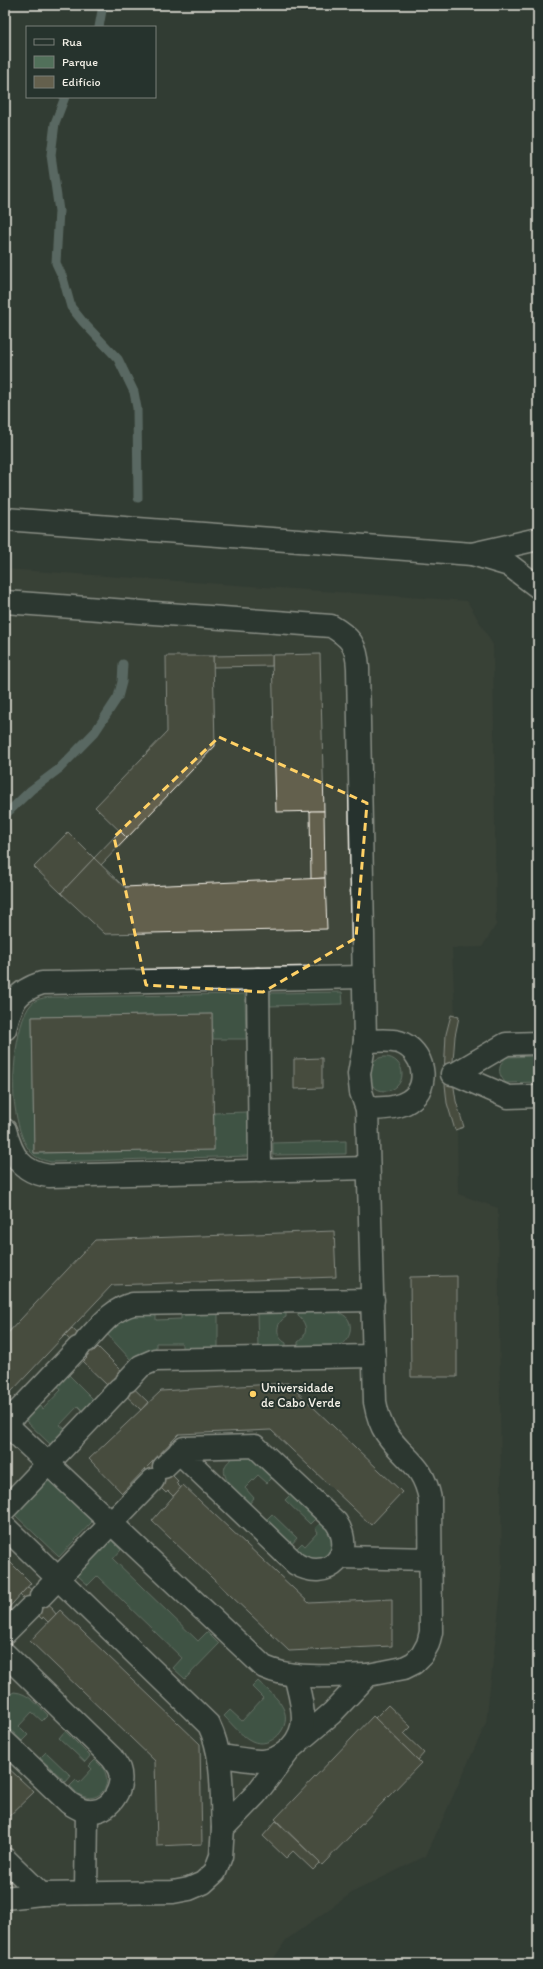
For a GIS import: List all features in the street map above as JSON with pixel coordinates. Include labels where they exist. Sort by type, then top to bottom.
[{"type":"street","points":[[5,519],[472,554],[509,565],[538,587]]},
{"type":"street","points":[[472,554],[538,539]]},
{"type":"street","points":[[5,602],[331,626],[345,634],[354,645],[358,658],[365,1041],[359,1074],[361,1092],[367,1109],[373,1300],[375,1402],[378,1418],[386,1432],[395,1445],[419,1470],[428,1489],[430,1500],[431,1632],[428,1644],[422,1655],[414,1663],[404,1668],[368,1675],[295,1675],[278,1673],[264,1667],[49,1463],[6,1425],[114,1312],[122,1306],[133,1304],[373,1300]]},
{"type":"street","points":[[5,1029],[10,1011],[17,997],[27,988],[42,983],[364,977]]},
{"type":"street","points":[[258,979],[260,1171]]},
{"type":"street","points":[[365,1041],[399,1042],[416,1054],[421,1064],[508,1097],[538,1096]]},
{"type":"street","points":[[367,1109],[392,1108],[401,1106],[417,1093],[421,1084],[506,1044],[538,1043]]},
{"type":"street","points":[[5,1130],[8,1142],[17,1160],[27,1169],[36,1174],[68,1177],[368,1168]]},
{"type":"street","points":[[5,1509],[141,1366],[155,1360],[374,1356]]},
{"type":"street","points":[[5,1633],[165,1466],[184,1448],[255,1446],[336,1522],[342,1532],[344,1545],[340,1557],[331,1567],[319,1571],[306,1570],[165,1466]]},
{"type":"street","points":[[5,1527],[209,1725],[216,1738],[219,1756],[223,1828],[221,1856],[215,1872],[203,1883],[189,1889],[173,1892],[41,1894],[5,1898]]},
{"type":"street","points":[[340,1557],[431,1559]]},
{"type":"street","points":[[5,1654],[112,1758],[119,1769],[120,1782],[116,1796],[106,1806],[94,1811],[80,1810],[69,1803],[5,1742]]},
{"type":"street","points":[[223,1828],[256,1794],[301,1734],[303,1717],[295,1675]]},
{"type":"street","points":[[219,1756],[262,1761],[279,1757],[292,1748],[332,1713],[368,1675]]},
{"type":"street","points":[[86,1893],[87,1810]]},
{"type":"street","points":[[5,1859],[41,1894]]},
{"type":"highlighted area","points":[[219,737],[367,803],[356,938],[263,992],[146,985],[114,837]]},
{"type":"shaded area","name":"Universidade de Cabo Verde","points":[[5,569],[467,601],[493,645],[496,925],[482,947],[452,948],[455,1016],[448,1074],[457,1130],[458,1194],[498,1208],[502,1581],[486,1723],[426,1856],[353,1892],[286,1940],[270,1964],[5,1964]]},
{"type":"green space","points":[[342,992],[343,1004],[270,1006],[270,993]]},
{"type":"green space","points":[[245,994],[246,1039],[213,1039],[212,1014],[32,1017],[34,1153],[214,1150],[214,1113],[247,1112],[249,1156],[51,1162],[34,1155],[27,1147],[18,1124],[15,1107],[14,1067],[19,1034],[23,1020],[28,1008],[35,1001],[53,997]]},
{"type":"green space","points":[[538,1056],[538,1082],[506,1083],[503,1080],[500,1073],[500,1067],[506,1057]]},
{"type":"green space","points":[[385,1057],[397,1062],[402,1074],[397,1086],[385,1091],[373,1086],[368,1074],[373,1062]]},
{"type":"green space","points":[[346,1141],[346,1154],[273,1155],[273,1143]]},
{"type":"green space","points":[[323,1310],[340,1313],[346,1317],[350,1323],[349,1336],[343,1343],[334,1346],[298,1348],[298,1342],[304,1336],[306,1329],[304,1322],[298,1316],[298,1311]]},
{"type":"green space","points":[[257,1312],[286,1312],[286,1317],[278,1326],[278,1334],[286,1343],[286,1348],[258,1348]]},
{"type":"green space","points":[[156,1313],[156,1320],[181,1319],[181,1313],[218,1313],[218,1348],[182,1349],[182,1343],[156,1343],[156,1349],[142,1353],[131,1360],[106,1333],[111,1327],[128,1317]]},
{"type":"green space","points":[[68,1374],[94,1400],[83,1411],[78,1406],[60,1425],[65,1429],[51,1445],[24,1419],[39,1404],[43,1409],[61,1390],[57,1385]]},
{"type":"green space","points":[[240,1455],[254,1460],[273,1477],[267,1483],[258,1475],[245,1488],[254,1498],[249,1504],[231,1486],[226,1479],[224,1472],[225,1466],[230,1460]]},
{"type":"green space","points":[[49,1480],[92,1522],[59,1557],[15,1515]]},
{"type":"green space","points":[[291,1494],[316,1518],[310,1524],[285,1500]]},
{"type":"green space","points":[[272,1514],[297,1538],[291,1545],[266,1520]]},
{"type":"green space","points":[[321,1522],[331,1535],[333,1542],[331,1551],[320,1560],[311,1560],[296,1549],[302,1543],[305,1546],[318,1532],[315,1528]]},
{"type":"green space","points":[[111,1540],[121,1550],[113,1559],[198,1641],[207,1632],[219,1644],[185,1679],[173,1668],[182,1658],[97,1576],[88,1585],[77,1575]]},
{"type":"green space","points":[[258,1681],[278,1700],[285,1715],[283,1729],[278,1735],[273,1740],[259,1743],[244,1736],[224,1716],[230,1710],[242,1721],[263,1698],[252,1687]]},
{"type":"green space","points":[[14,1692],[28,1697],[48,1715],[42,1721],[32,1712],[19,1726],[28,1735],[22,1741],[5,1725],[5,1697]]},
{"type":"green space","points":[[65,1731],[90,1756],[85,1762],[59,1738]]},
{"type":"green space","points":[[46,1752],[71,1776],[66,1782],[40,1758]]},
{"type":"green space","points":[[95,1760],[102,1767],[107,1780],[105,1789],[98,1795],[90,1798],[77,1793],[70,1786],[76,1780],[79,1783],[92,1769],[89,1766]]},
{"type":"building","points":[[320,654],[324,811],[276,812],[272,655]]},
{"type":"building","points":[[272,655],[272,666],[213,667],[213,656]]},
{"type":"building","points":[[166,656],[213,656],[215,746],[127,838],[95,807],[167,732]]},
{"type":"building","points":[[310,811],[324,811],[325,878],[311,879]]},
{"type":"building","points":[[120,831],[127,838],[101,865],[94,858]]},
{"type":"building","points":[[68,832],[94,858],[61,893],[34,867]]},
{"type":"building","points":[[94,858],[124,887],[325,878],[327,929],[105,934],[61,893]]},
{"type":"building","points":[[212,1014],[214,1150],[34,1153],[32,1017]]},
{"type":"building","points":[[451,1015],[459,1017],[455,1036],[452,1074],[456,1101],[464,1127],[455,1130],[447,1103],[444,1075],[446,1034]]},
{"type":"building","points":[[322,1058],[322,1088],[294,1089],[294,1059]]},
{"type":"building","points":[[334,1231],[336,1277],[112,1285],[12,1391],[5,1385],[5,1336],[95,1240]]},
{"type":"building","points":[[457,1276],[457,1377],[411,1377],[410,1277]]},
{"type":"building","points":[[72,1328],[94,1351],[98,1347],[121,1370],[118,1373],[148,1402],[141,1410],[111,1381],[107,1385],[83,1362],[87,1358],[65,1335]]},
{"type":"building","points":[[288,1383],[402,1492],[371,1525],[271,1430],[179,1434],[122,1493],[89,1459],[161,1391]]},
{"type":"building","points":[[153,1461],[158,1466],[164,1467],[178,1481],[176,1483],[181,1488],[173,1496],[168,1491],[166,1493],[149,1476],[150,1474],[145,1469]]},
{"type":"building","points":[[183,1485],[309,1603],[392,1599],[392,1646],[289,1651],[152,1521]]},
{"type":"building","points":[[5,1557],[31,1583],[5,1612]]},
{"type":"building","points":[[28,1587],[53,1608],[52,1609],[56,1614],[48,1622],[43,1617],[42,1619],[24,1602],[25,1600],[20,1595]]},
{"type":"building","points":[[60,1610],[200,1744],[202,1844],[157,1846],[155,1761],[30,1641]]},
{"type":"building","points":[[388,1705],[411,1727],[404,1734],[424,1753],[418,1760],[375,1718]]},
{"type":"building","points":[[373,1716],[421,1763],[322,1865],[275,1819]]},
{"type":"building","points":[[5,1765],[34,1792],[5,1820]]},
{"type":"building","points":[[276,1821],[320,1863],[313,1870],[293,1851],[286,1858],[263,1836]]},
{"type":"waterway","points":[[99,26],[103,5]]},
{"type":"waterway","points":[[65,98],[55,123],[51,155],[59,211],[56,263],[63,278],[71,307],[118,359],[134,392],[137,408],[138,498]]},
{"type":"waterway","points":[[5,815],[31,790],[59,769],[95,732],[118,697],[122,682],[123,664]]},
{"type":"place","name":"Universidade de Cabo Verde","points":[[253,1394]]}]
